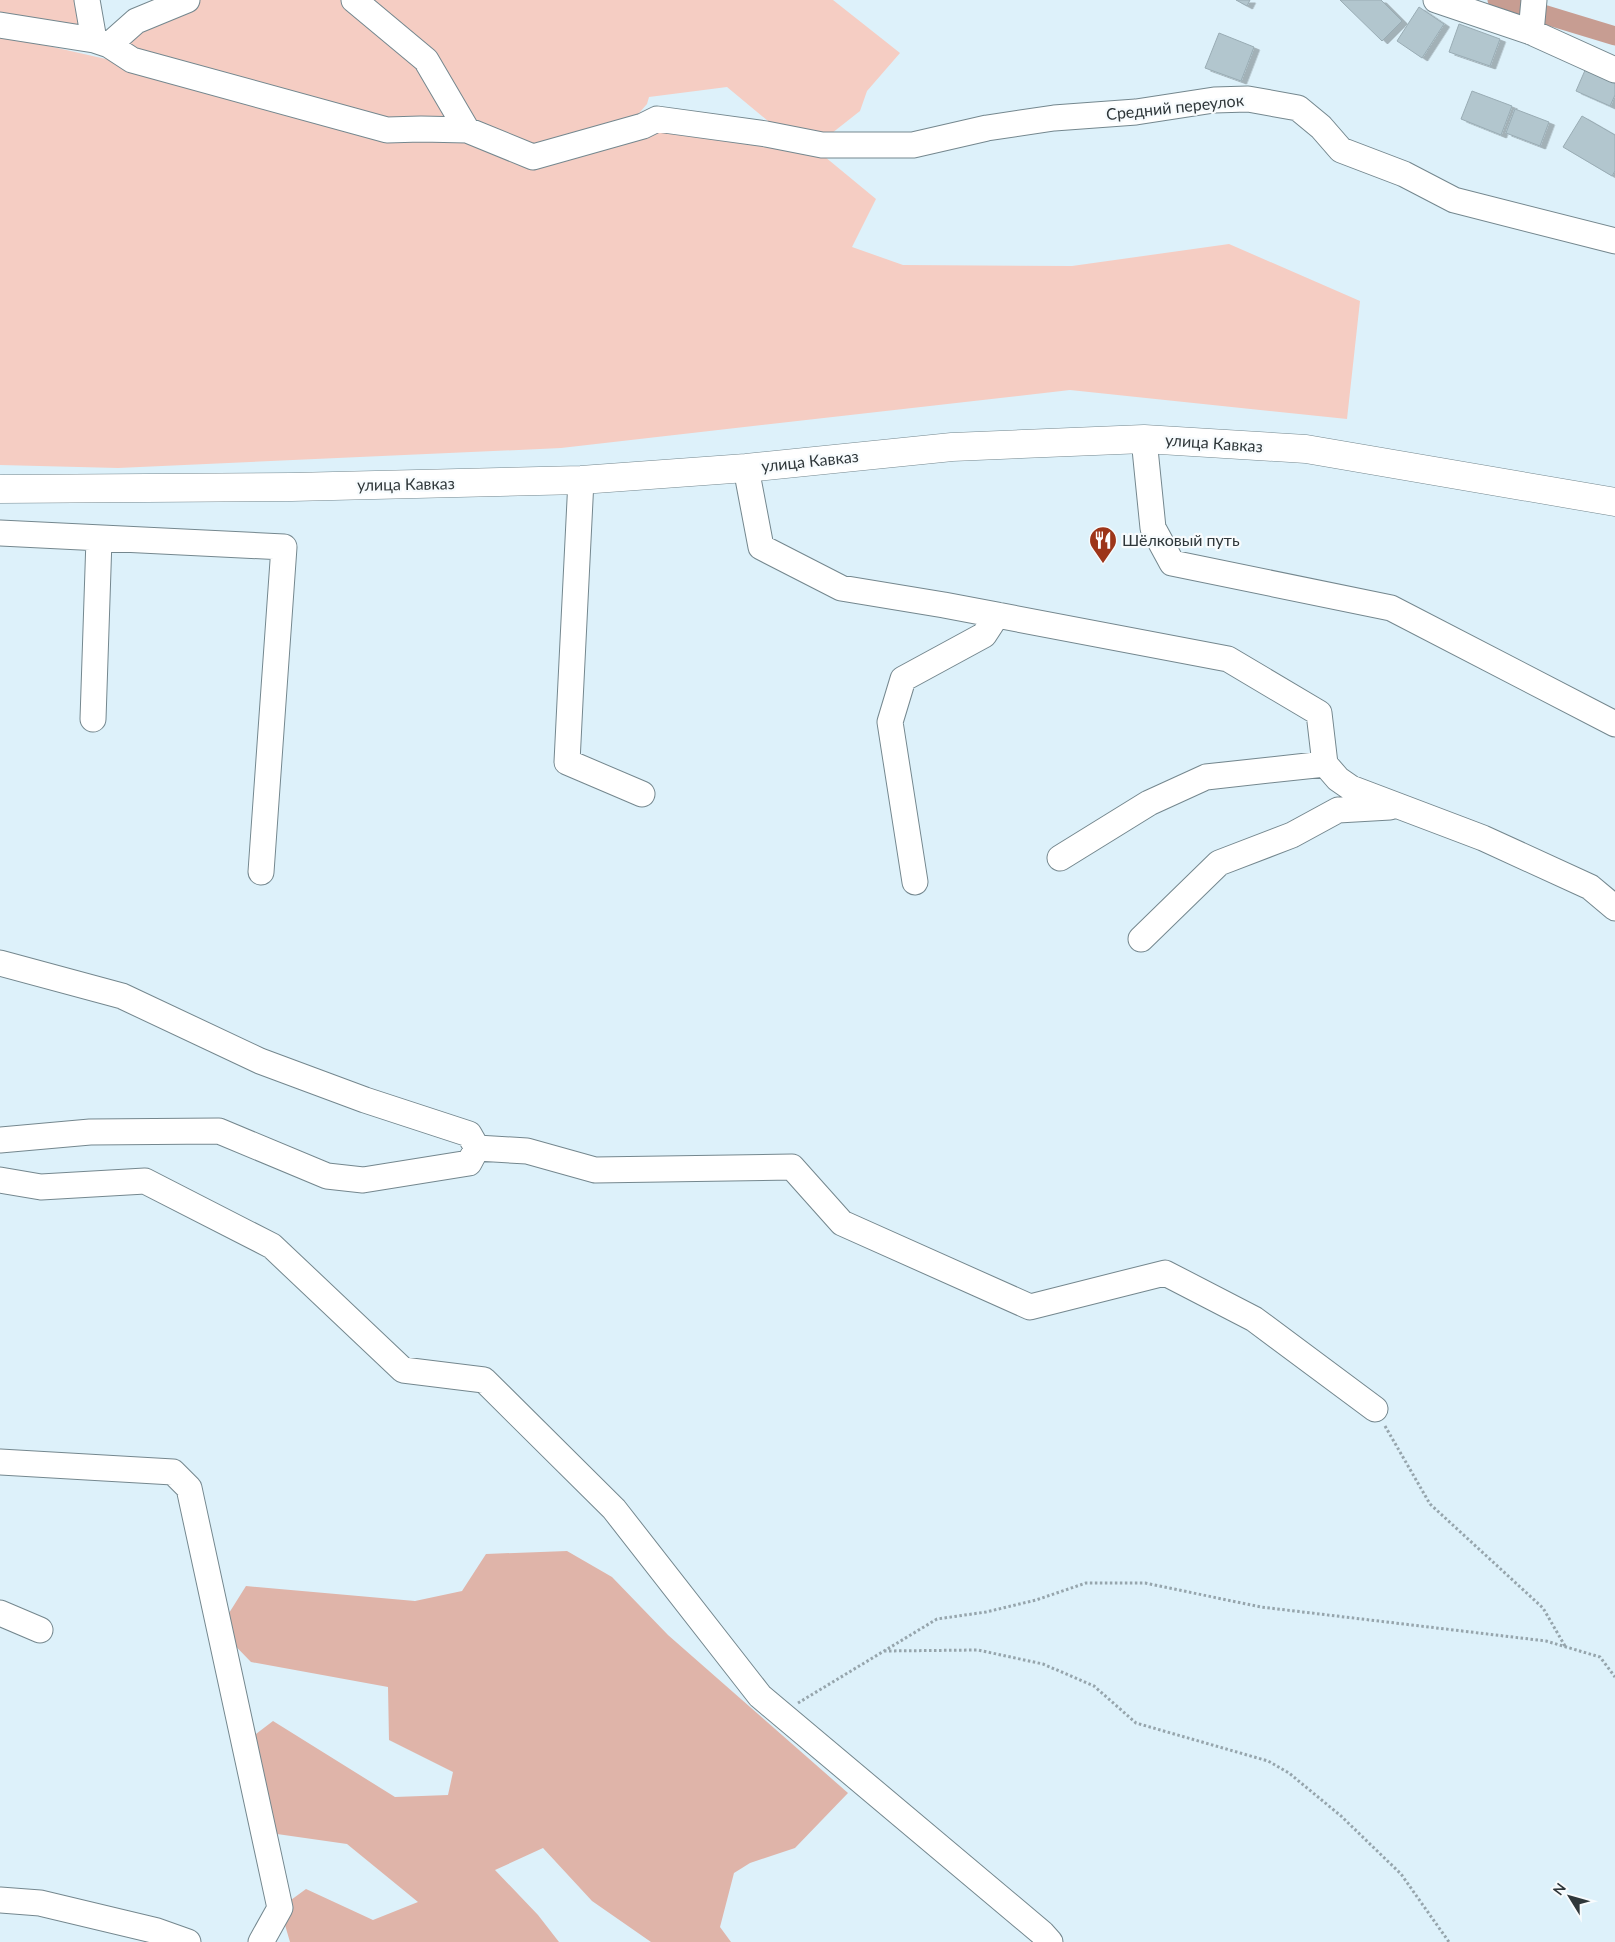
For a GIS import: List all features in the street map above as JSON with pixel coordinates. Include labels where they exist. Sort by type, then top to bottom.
[{"type":"highway","name":"улица Кавказ","points":[[0,489],[292,487],[581,480],[746,468],[952,447],[1144,439],[1306,449],[1615,502]]},
{"type":"street","points":[[87,0],[101,43]]},
{"type":"street","points":[[0,25],[101,43],[136,21],[187,0]]},
{"type":"street","points":[[354,0],[426,60],[466,130]]},
{"type":"street","points":[[1436,0],[1531,29],[1615,70]]},
{"type":"street","points":[[1531,29],[1534,0]]},
{"type":"street","name":"Средний переулок","points":[[101,43],[132,60],[387,130],[421,128],[466,130],[533,157],[643,126],[657,119],[766,134],[822,145],[913,144],[987,128],[1054,118],[1136,112],[1214,100],[1248,99],[1298,108],[1321,127],[1341,150],[1404,174],[1454,200],[1615,241]]},
{"type":"street","points":[[1144,439],[1153,528],[1172,564],[1391,608],[1615,724]]},
{"type":"street","points":[[746,468],[761,547],[841,588],[997,615],[1228,659],[1319,713],[1325,764],[1338,779],[1351,788],[1483,838],[1590,887],[1615,908]]},
{"type":"street","points":[[581,480],[567,762],[642,794]]},
{"type":"street","points":[[0,533],[284,547],[261,872]]},
{"type":"street","points":[[93,719],[99,539]]},
{"type":"street","points":[[915,882],[890,722],[903,679],[984,635],[997,615]]},
{"type":"street","points":[[1060,858],[1150,803],[1206,777],[1325,764]]},
{"type":"street","points":[[1141,940],[1219,863],[1292,835],[1338,810],[1402,807]]},
{"type":"street","points":[[0,963],[122,996],[260,1061],[365,1100],[469,1134],[477,1148]]},
{"type":"street","points":[[0,1140],[90,1132],[218,1131],[327,1176],[363,1180],[469,1162],[477,1148]]},
{"type":"street","points":[[477,1148],[527,1151],[595,1170],[792,1167],[842,1223],[1030,1307],[1165,1273],[1254,1319],[1375,1409]]},
{"type":"street","points":[[0,1180],[41,1187],[145,1181],[272,1246],[403,1370],[484,1380],[614,1509],[760,1696],[1042,1933],[1050,1942]]},
{"type":"street","points":[[0,1462],[173,1472],[189,1488],[280,1908],[261,1942]]},
{"type":"street","points":[[0,1613],[40,1630]]},
{"type":"street","points":[[0,1900],[40,1903],[157,1931],[188,1942]]},
{"type":"path","points":[[1375,1409],[1430,1504],[1543,1608],[1566,1647]]},
{"type":"path","points":[[781,1714],[938,1619],[986,1612],[1036,1600],[1086,1583],[1145,1583],[1260,1607],[1546,1642],[1600,1657],[1615,1677]]},
{"type":"path","points":[[884,1651],[978,1650],[1043,1664],[1094,1686],[1136,1724],[1268,1761],[1289,1774],[1341,1816],[1401,1874],[1450,1942]]},
{"type":"shaded area","points":[[0,0],[84,0],[77,33],[0,19]]},
{"type":"shaded area","points":[[195,0],[344,0],[423,63],[456,126],[391,120],[136,53],[124,37]]},
{"type":"shaded area","points":[[360,0],[833,0],[900,53],[867,91],[860,111],[827,137],[774,126],[727,87],[649,97],[647,104],[633,120],[550,144],[519,143],[473,127]]},
{"type":"shaded area","points":[[0,35],[473,142],[529,169],[655,129],[813,147],[876,199],[852,247],[903,265],[1072,266],[1229,244],[1360,301],[1347,419],[1070,390],[561,448],[118,468],[0,465]]},
{"type":"shaded area","points":[[567,1551],[612,1577],[668,1635],[848,1793],[795,1848],[750,1863],[734,1873],[720,1927],[731,1942],[651,1942],[592,1901],[543,1848],[495,1870],[538,1915],[559,1942],[290,1942],[280,1908],[306,1889],[373,1920],[418,1902],[347,1844],[263,1832],[244,1743],[273,1721],[395,1797],[448,1795],[453,1772],[389,1740],[388,1687],[251,1662],[219,1629],[246,1586],[415,1601],[462,1591],[486,1554]]},
{"type":"building","points":[[1236,0],[1250,0],[1247,6]]},
{"type":"building","points":[[1340,0],[1381,0],[1402,21],[1382,41]]},
{"type":"building","points":[[1419,7],[1444,24],[1422,58],[1397,41]]},
{"type":"building","points":[[1459,24],[1500,39],[1490,66],[1449,52]]},
{"type":"building","points":[[1219,33],[1254,47],[1241,81],[1205,68]]},
{"type":"building","points":[[1586,68],[1615,81],[1615,95],[1610,106],[1576,91]]},
{"type":"building","points":[[1472,91],[1512,106],[1501,135],[1461,119]]},
{"type":"building","points":[[1515,109],[1549,122],[1540,146],[1506,133]]},
{"type":"building","points":[[1582,116],[1615,135],[1615,171],[1612,176],[1563,147]]},
{"type":"waterway","points":[[1497,0],[1615,36]]},
{"type":"place","name":"Шёлковый путь","points":[[1103,564]]}]
